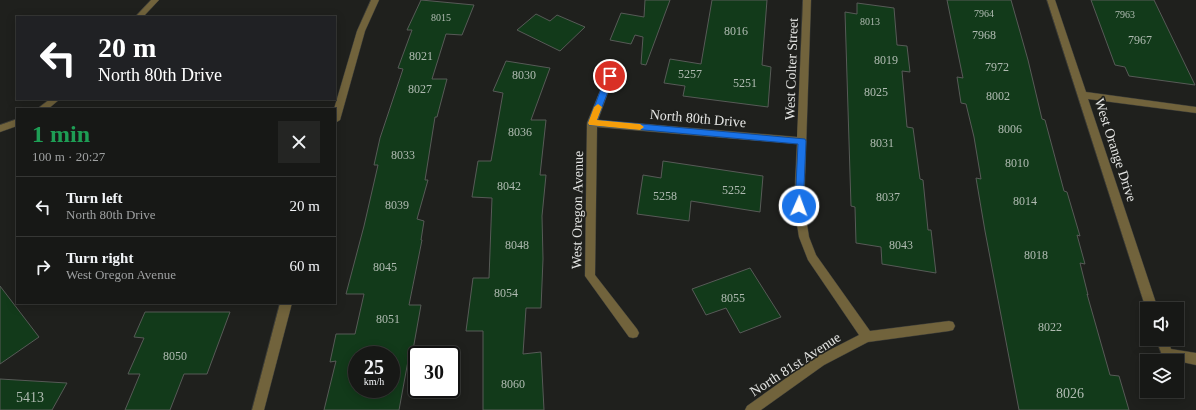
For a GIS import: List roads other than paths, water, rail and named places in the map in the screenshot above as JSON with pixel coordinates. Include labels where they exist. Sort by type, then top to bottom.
[{"type":"street","points":[[140,16],[155,0]]},
{"type":"street","points":[[336,117],[361,31],[375,0]]},
{"type":"street","name":"West Colter Street","points":[[807,0],[799,206],[804,237],[812,257],[867,337]]},
{"type":"street","name":"West Orange Drive","points":[[1051,0],[1150,302]]},
{"type":"street","name":"West Oregon Avenue","points":[[610,76],[592,123],[590,276],[633,333]]},
{"type":"street","points":[[1083,95],[1196,110]]},
{"type":"street","points":[[42,108],[54,100]]},
{"type":"street","points":[[0,129],[16,122]]},
{"type":"street","name":"North 80th Drive","points":[[592,123],[802,141]]},
{"type":"street","points":[[258,410],[286,304]]},
{"type":"street","name":"North 81st Avenue","points":[[751,410],[820,361],[867,337],[949,326]]},
{"type":"street","points":[[1164,346],[1167,354],[1196,359]]}]
